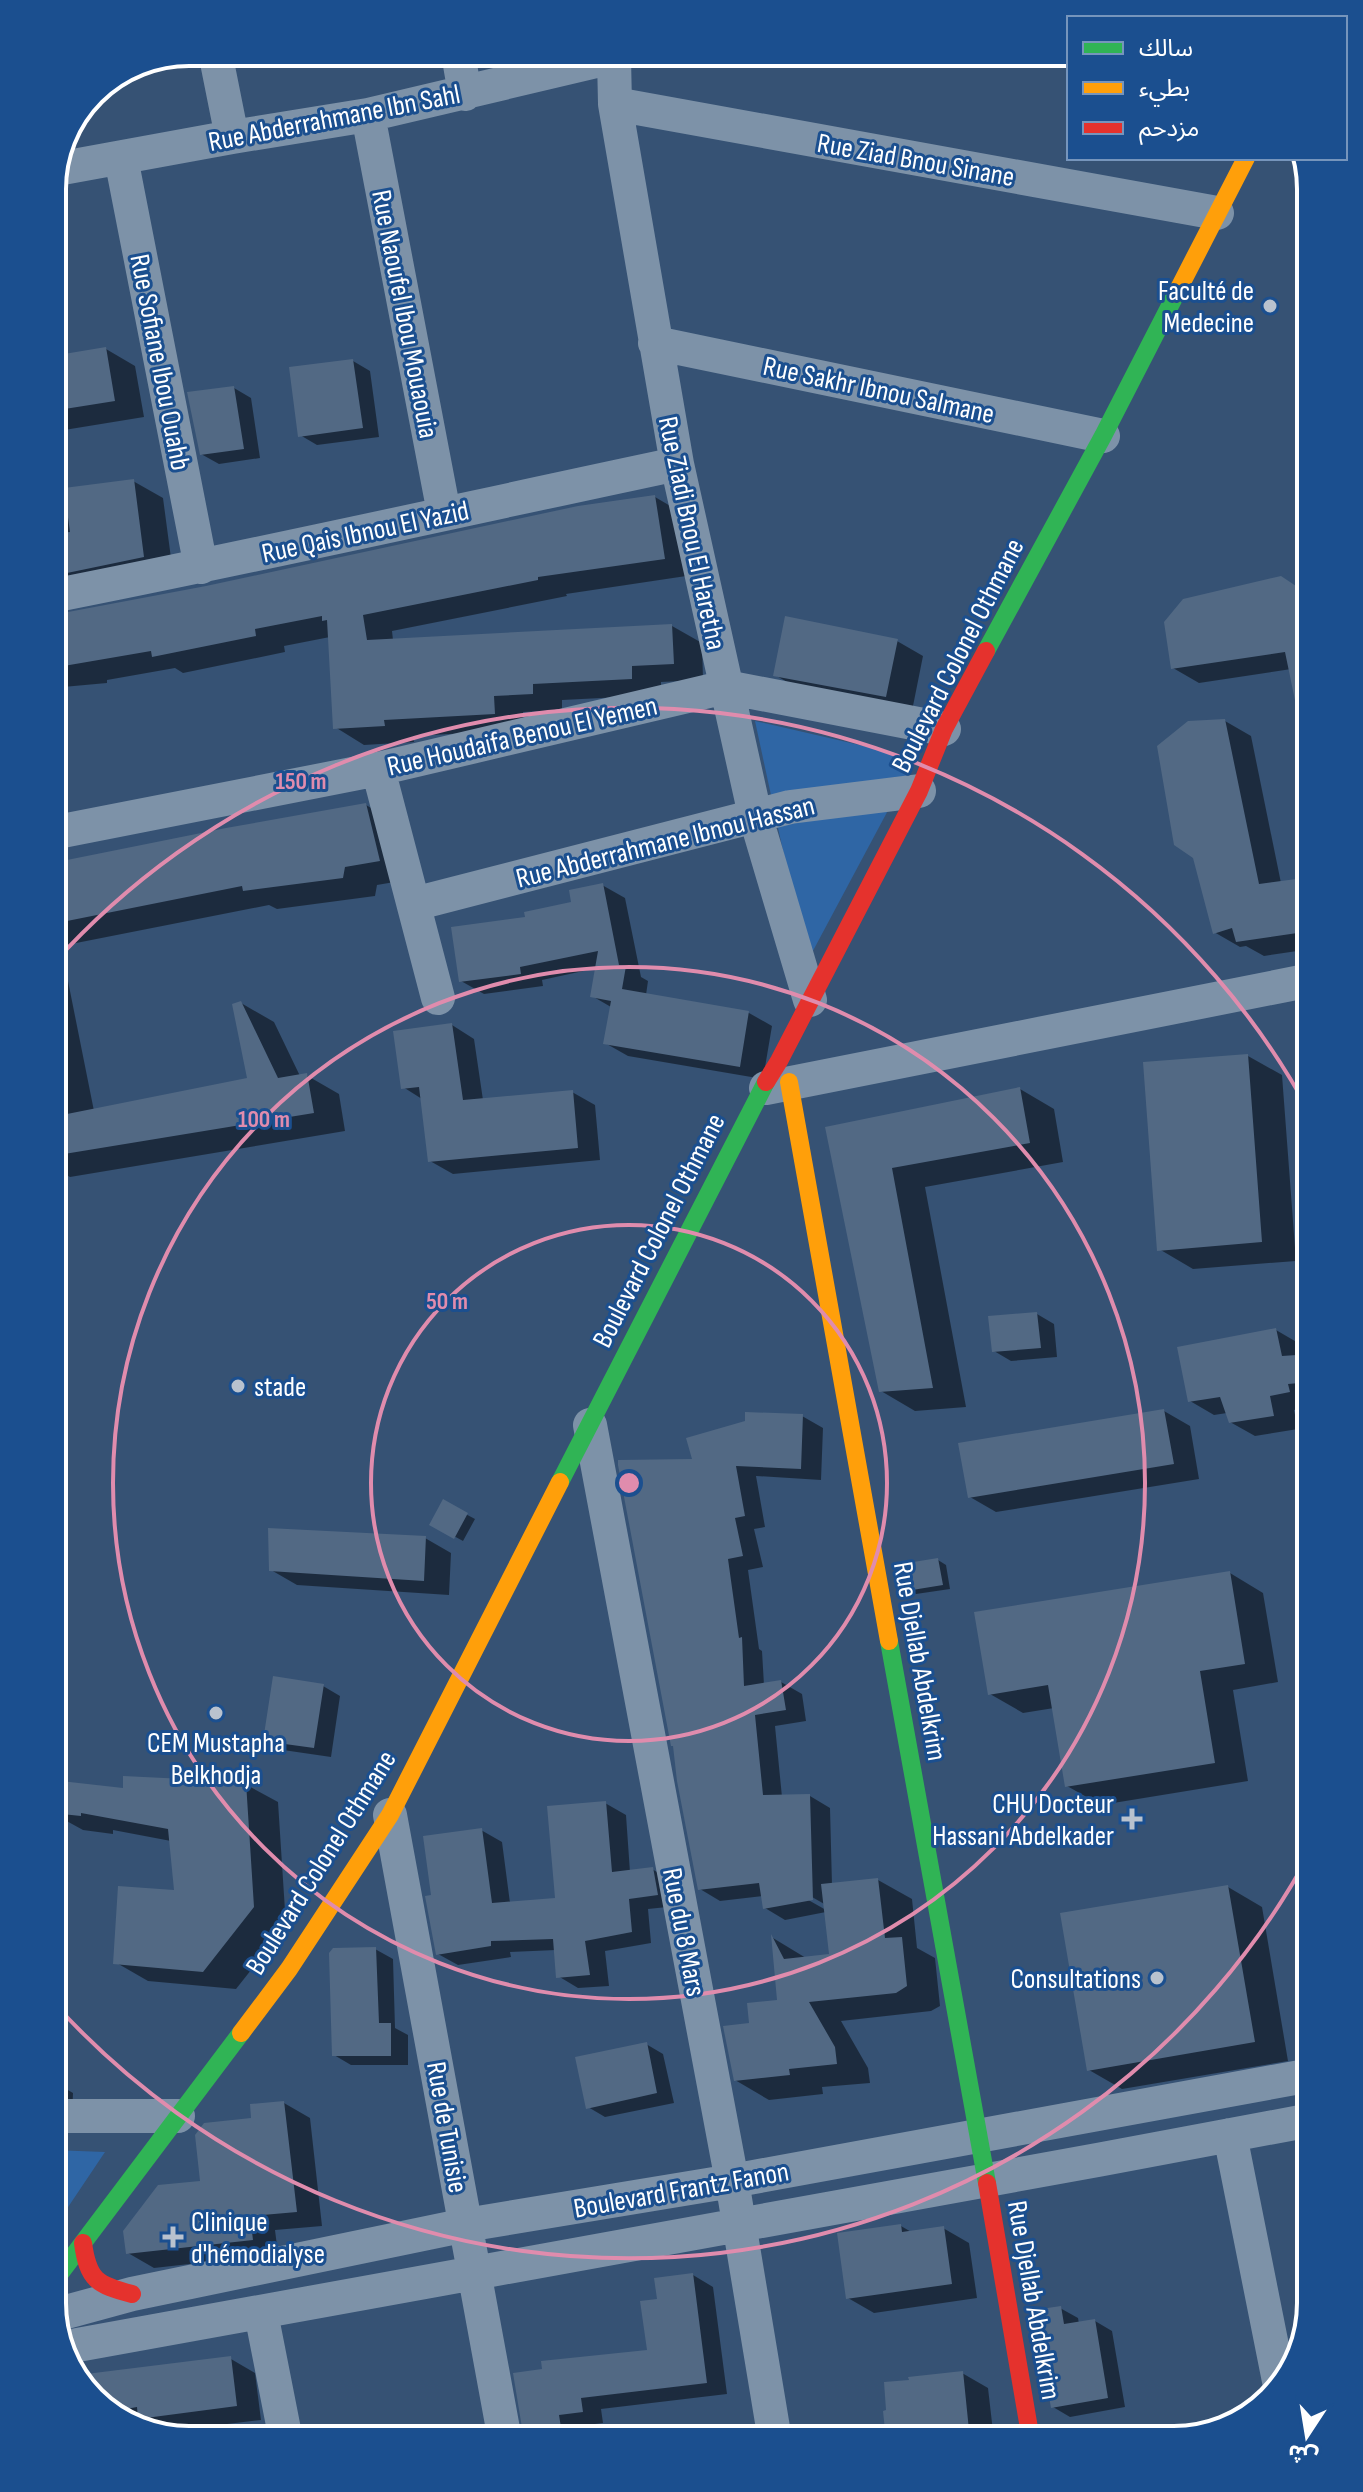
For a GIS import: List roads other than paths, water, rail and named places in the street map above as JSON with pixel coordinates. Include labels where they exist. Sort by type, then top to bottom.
[{"type":"main road","name":"Boulevard Colonel Othmane","points":[[66,2265],[289,1969],[390,1815],[590,1425],[775,1086],[779,1061],[919,791],[944,729],[1103,436],[1245,160]]},
{"type":"main road","name":"Rue Djellab Abdelkrim","points":[[775,1086],[986,2179],[1029,2426]]},
{"type":"main road","points":[[83,2243],[85,2265],[90,2276],[104,2287],[132,2294]]},
{"type":"street","points":[[218,66],[232,137]]},
{"type":"street","points":[[460,66],[465,94]]},
{"type":"street","name":"Rue Abderrahmane Ibn Sahl","points":[[68,167],[368,115],[579,66]]},
{"type":"street","name":"Rue Ziadi Bnou El Haretha","points":[[612,66],[615,104],[677,464],[755,815],[810,1000]]},
{"type":"street","name":"Rue Ziad Bnou Sinane","points":[[615,104],[1217,213]]},
{"type":"street","name":"Rue Naoufel Ibou Mouaouia","points":[[368,115],[444,513]]},
{"type":"street","name":"Rue Sofiane Ibou Ouahb","points":[[121,158],[201,567]]},
{"type":"street","name":"Rue Sakhr Ibnou Salmane","points":[[655,343],[1103,436]]},
{"type":"street","name":"Rue Qais Ibnou El Yazid","points":[[66,593],[677,464]]},
{"type":"street","name":"Rue Houdaifa Benou El Yemen","points":[[66,830],[378,769],[726,687],[944,729]]},
{"type":"street","points":[[378,769],[438,998]]},
{"type":"street","name":"Rue Abderrahmane Ibnou Hassan","points":[[414,904],[790,807],[919,791]]},
{"type":"street","points":[[775,1086],[1297,983]]},
{"type":"street","name":"Rue du 8 Mars","points":[[590,1425],[732,2181],[773,2426]]},
{"type":"street","name":"Rue de Tunisie","points":[[390,1815],[502,2426]]},
{"type":"street","name":"Boulevard Frantz Fanon","points":[[67,2312],[132,2294],[466,2225],[732,2181],[1297,2078]]},
{"type":"street","points":[[66,2116],[178,2116]]},
{"type":"street","points":[[74,2346],[740,2227],[1297,2123]]},
{"type":"street","points":[[1230,2135],[1277,2370]]},
{"type":"street","points":[[261,2313],[283,2426]]},
{"type":"place","name":"Faculté de Medecine","points":[[1270,306]]},
{"type":"place","name":"stade","points":[[238,1386]]},
{"type":"place","name":"CEM Mustapha Belkhodja","points":[[216,1713]]},
{"type":"place","name":"CHU Docteur Hassani Abdelkader","points":[[1132,1819]]},
{"type":"place","name":"Consultations","points":[[1157,1978]]},
{"type":"place","name":"Clinique d'hémodialyse","points":[[173,2237]]}]
